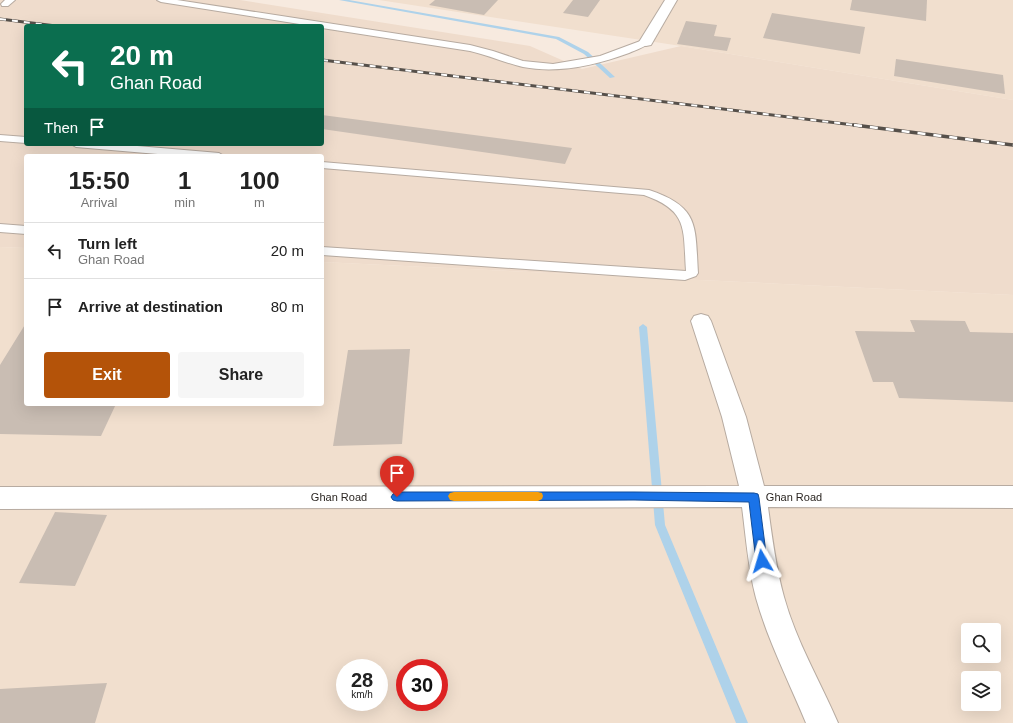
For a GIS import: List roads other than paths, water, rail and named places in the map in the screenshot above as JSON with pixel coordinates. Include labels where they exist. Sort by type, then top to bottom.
[{"type":"street","points":[[646,42],[670,0]]},
{"type":"street","points":[[701,321],[734,417],[754,498],[762,561],[770,598],[782,632],[822,723]]},
{"type":"street","name":"Ghan Road","points":[[0,498],[619,496],[754,498],[1013,497]]},
{"type":"lane","points":[[161,0],[316,24]]},
{"type":"lane","points":[[324,25],[470,48],[497,55],[522,64],[535,66],[572,64],[601,58],[617,54],[646,42]]},
{"type":"lane","points":[[0,138],[24,140]]},
{"type":"lane","points":[[100,146],[195,154]]},
{"type":"lane","points":[[324,165],[645,192],[663,196],[674,203],[683,213],[688,223],[692,273],[685,276],[673,276],[324,251]]},
{"type":"lane","points":[[0,228],[24,230]]},
{"type":"waterway","points":[[341,0],[557,38],[586,53],[612,77]]},
{"type":"waterway","points":[[643,327],[660,525],[742,723]]},
{"type":"railway","points":[[0,19],[40,24]]},
{"type":"railway","points":[[324,60],[860,126]]},
{"type":"railway","points":[[854,125],[860,126]]},
{"type":"railway","points":[[860,126],[1013,145]]}]
